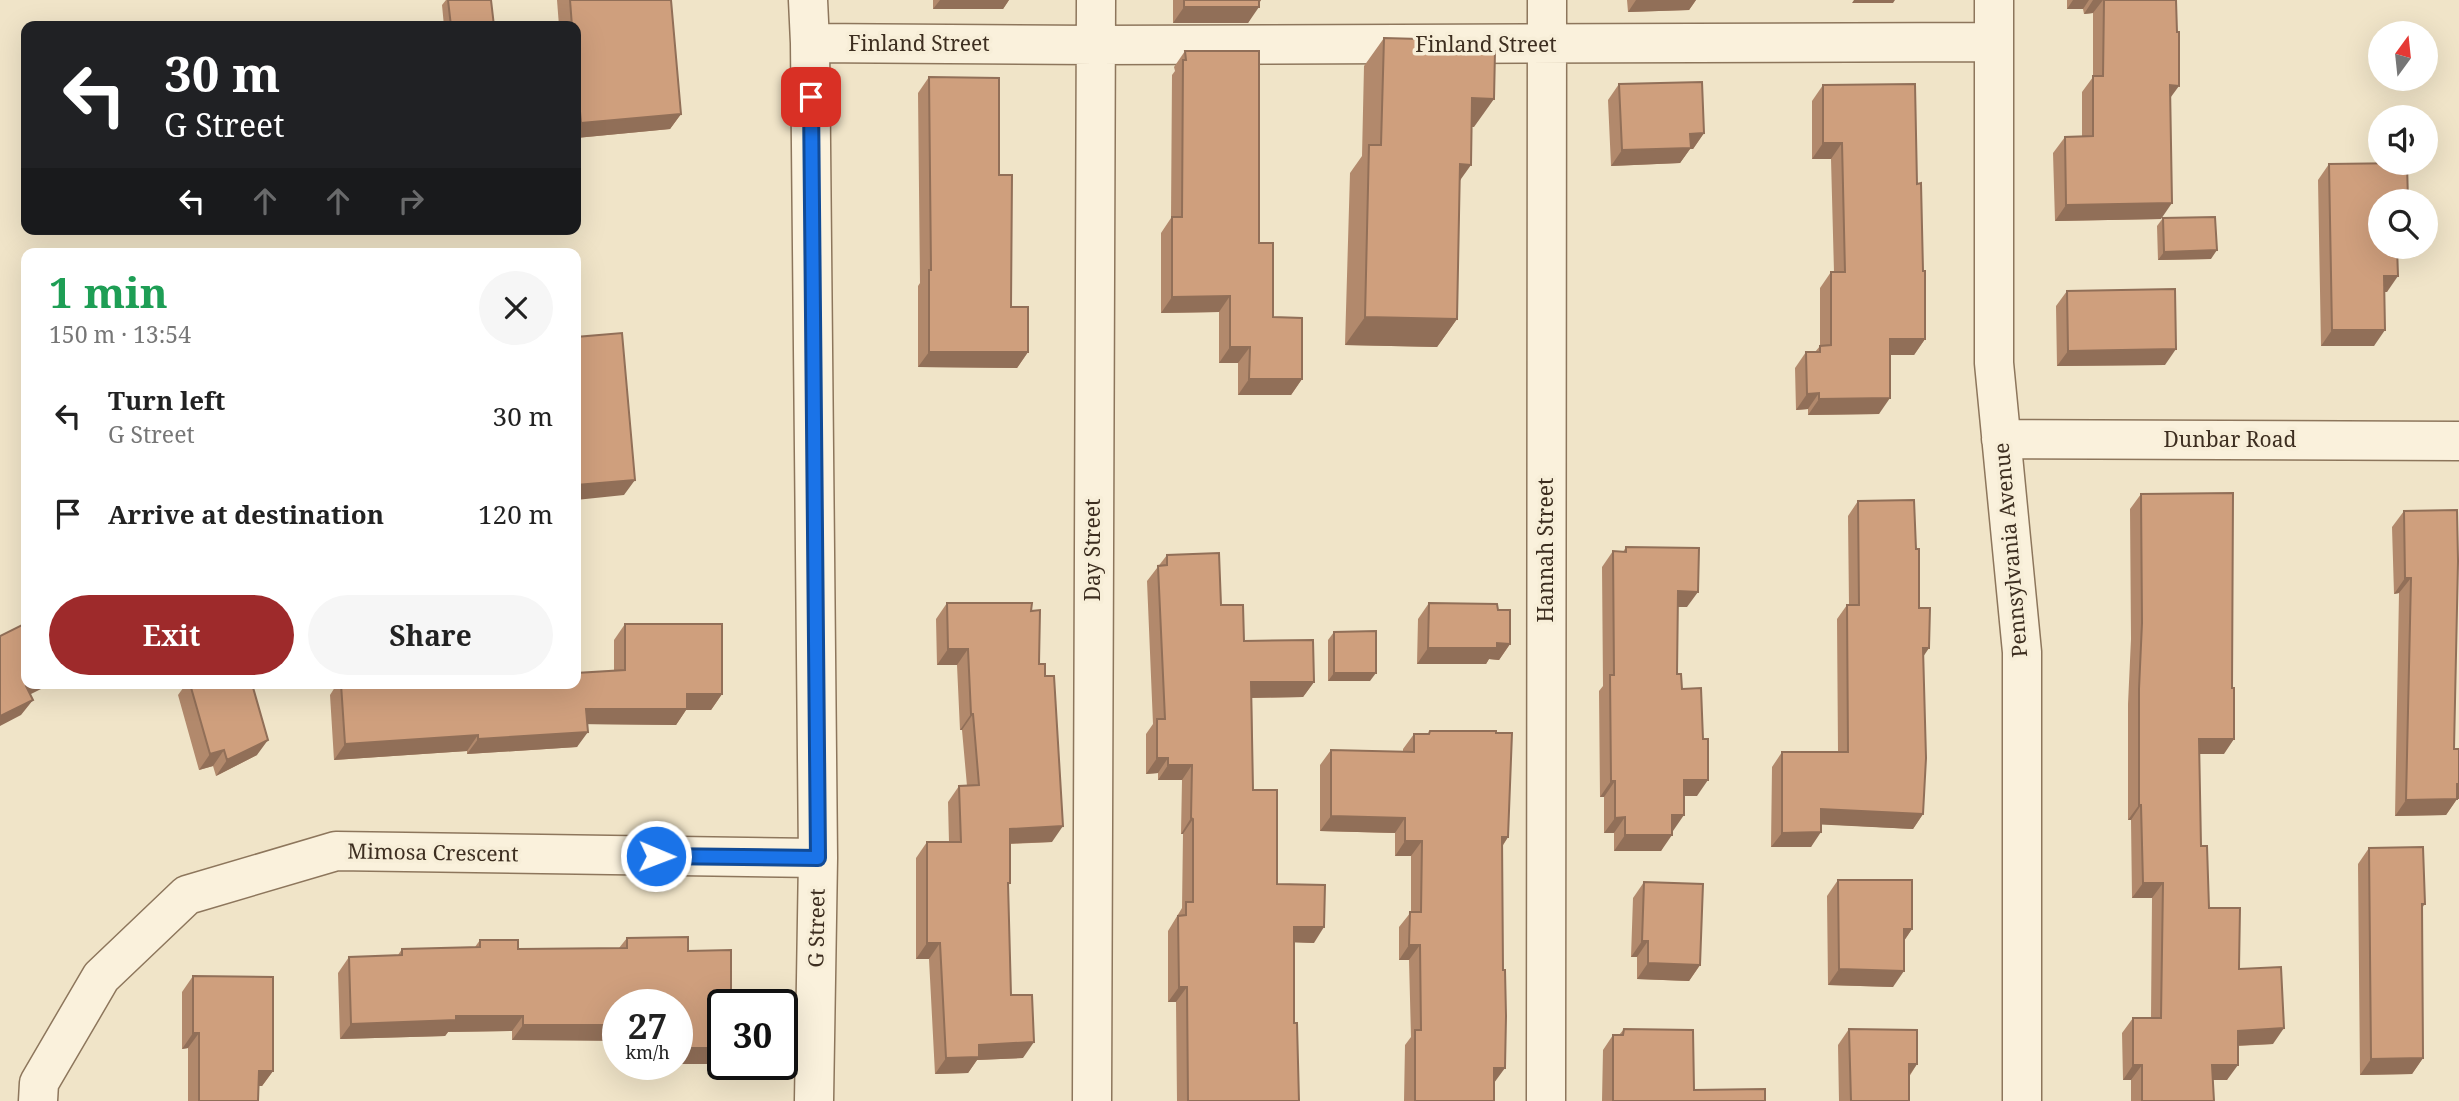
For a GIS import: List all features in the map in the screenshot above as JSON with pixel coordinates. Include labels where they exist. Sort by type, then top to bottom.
[{"type":"street","name":"G Street","points":[[808,0],[818,858],[814,1101]]},
{"type":"street","name":"Day Street","points":[[1092,1101],[1096,0]]},
{"type":"street","name":"Hannah Street","points":[[1546,1101],[1547,0]]},
{"type":"street","name":"Pennsylvania Avenue","points":[[1994,0],[1994,363],[2022,652],[2022,1101]]},
{"type":"street","name":"Finland Street","points":[[810,43],[1095,45],[1994,42]]},
{"type":"street","name":"Dunbar Road","points":[[2001,439],[2459,441]]},
{"type":"street","name":"Mimosa Crescent","points":[[38,1101],[39,1083],[101,977],[187,895],[336,851],[818,858]]},
{"type":"building","points":[[448,0],[491,0],[493,21],[450,21]]},
{"type":"building","points":[[570,0],[671,0],[681,114],[581,123],[581,21],[572,21]]},
{"type":"building","points":[[1184,0],[1259,0],[1259,7],[1184,7]]},
{"type":"building","points":[[2104,0],[2176,0],[2179,86],[2170,85],[2172,203],[2066,205],[2065,137],[2093,136],[2093,76],[2103,76]]},
{"type":"building","points":[[1384,38],[1419,39],[1418,50],[1495,51],[1494,99],[1472,98],[1471,165],[1460,164],[1457,319],[1365,317],[1369,145],[1381,145]]},
{"type":"building","points":[[1185,51],[1259,51],[1259,243],[1273,243],[1273,317],[1302,318],[1302,379],[1249,379],[1250,347],[1230,347],[1230,296],[1172,297],[1172,217],[1182,217]]},
{"type":"building","points":[[929,77],[999,78],[999,175],[1012,175],[1011,307],[1028,307],[1028,352],[929,352]]},
{"type":"building","points":[[1702,82],[1704,133],[1690,134],[1691,148],[1622,150],[1619,84]]},
{"type":"building","points":[[1915,84],[1917,184],[1921,183],[1925,271],[1925,339],[1890,339],[1890,398],[1819,399],[1819,393],[1807,394],[1806,352],[1820,352],[1820,346],[1831,345],[1831,272],[1845,272],[1842,143],[1823,143],[1823,85]]},
{"type":"building","points":[[2329,164],[2368,164],[2368,175],[2407,175],[2408,189],[2368,189],[2368,259],[2397,259],[2398,276],[2384,276],[2385,330],[2332,330]]},
{"type":"building","points":[[2215,217],[2217,250],[2164,252],[2163,218]]},
{"type":"building","points":[[2175,289],[2176,349],[2068,351],[2067,291]]},
{"type":"building","points":[[622,333],[635,480],[581,485],[581,337]]},
{"type":"building","points":[[2233,493],[2234,739],[2199,739],[2201,846],[2207,846],[2209,908],[2240,908],[2239,969],[2281,967],[2284,1028],[2238,1031],[2238,1065],[2212,1065],[2214,1101],[2142,1101],[2142,1065],[2133,1065],[2133,1018],[2161,1018],[2163,883],[2143,883],[2139,805],[2141,494]]},
{"type":"building","points":[[1914,500],[1916,549],[1919,549],[1919,608],[1930,608],[1929,648],[1923,648],[1926,758],[1923,814],[1821,809],[1821,832],[1782,833],[1782,752],[1848,752],[1847,605],[1859,605],[1858,501]]},
{"type":"building","points":[[2457,510],[2454,749],[2459,749],[2457,799],[2406,800],[2411,578],[2405,578],[2404,511]]},
{"type":"building","points":[[1626,547],[1699,548],[1698,592],[1678,591],[1677,674],[1681,674],[1682,689],[1701,688],[1703,739],[1708,739],[1708,780],[1684,780],[1684,815],[1672,815],[1672,835],[1625,835],[1625,817],[1615,818],[1615,781],[1611,781],[1610,675],[1614,675],[1613,551],[1626,552]]},
{"type":"building","points":[[1219,553],[1221,605],[1243,605],[1244,641],[1313,640],[1314,682],[1251,682],[1253,790],[1277,790],[1277,884],[1325,885],[1324,927],[1294,927],[1294,1023],[1297,1023],[1299,1101],[1188,1101],[1187,987],[1179,987],[1178,916],[1186,915],[1186,902],[1193,902],[1192,765],[1168,765],[1168,758],[1157,758],[1157,719],[1165,719],[1158,566],[1167,565],[1167,555]]},
{"type":"building","points":[[947,603],[1032,603],[1031,611],[1040,610],[1039,664],[1045,664],[1045,676],[1054,676],[1063,826],[1010,829],[1008,883],[1011,995],[1032,995],[1034,1042],[979,1045],[979,1057],[946,1058],[940,943],[927,943],[927,842],[961,842],[959,786],[979,785],[971,714],[968,649],[948,649]]},
{"type":"building","points":[[1429,603],[1497,604],[1498,610],[1510,610],[1510,644],[1497,643],[1497,648],[1428,648]]},
{"type":"building","points":[[625,624],[722,624],[722,694],[687,694],[687,709],[586,709],[588,732],[478,739],[478,735],[345,744],[341,689],[581,689],[581,673],[625,670]]},
{"type":"building","points":[[21,626],[21,689],[28,689],[33,700],[0,716],[0,636]]},
{"type":"building","points":[[1376,631],[1376,673],[1334,673],[1334,632]]},
{"type":"building","points":[[191,689],[253,689],[268,740],[227,760],[224,750],[210,754]]},
{"type":"building","points":[[1430,731],[1512,733],[1508,837],[1502,837],[1505,1068],[1494,1068],[1494,1101],[1415,1101],[1415,1030],[1421,1030],[1420,945],[1409,945],[1410,912],[1421,912],[1422,841],[1405,841],[1405,818],[1331,816],[1331,750],[1414,752],[1414,734],[1429,734]]},
{"type":"building","points":[[2423,847],[2423,1058],[2371,1059],[2369,848]]},
{"type":"building","points":[[1838,880],[1912,880],[1912,929],[1904,929],[1904,971],[1839,969]]},
{"type":"building","points":[[1644,882],[1703,884],[1700,965],[1648,963],[1648,941],[1642,941]]},
{"type":"building","points":[[688,937],[688,951],[731,950],[731,989],[707,989],[707,1048],[693,1048],[693,989],[602,989],[602,1025],[523,1025],[523,1016],[456,1016],[456,1020],[351,1024],[349,957],[402,955],[402,949],[480,947],[480,940],[518,940],[518,949],[627,948],[627,938]]},
{"type":"building","points":[[193,976],[273,977],[273,1071],[259,1071],[258,1101],[199,1101],[199,1033],[193,1033]]},
{"type":"building","points":[[1624,1029],[1693,1030],[1694,1090],[1765,1089],[1765,1101],[1613,1101],[1613,1035],[1623,1035]]},
{"type":"building","points":[[1849,1029],[1917,1030],[1917,1064],[1909,1064],[1909,1101],[1851,1101]]},
{"type":"route","points":[[656,856],[818,858],[811,97]]}]
